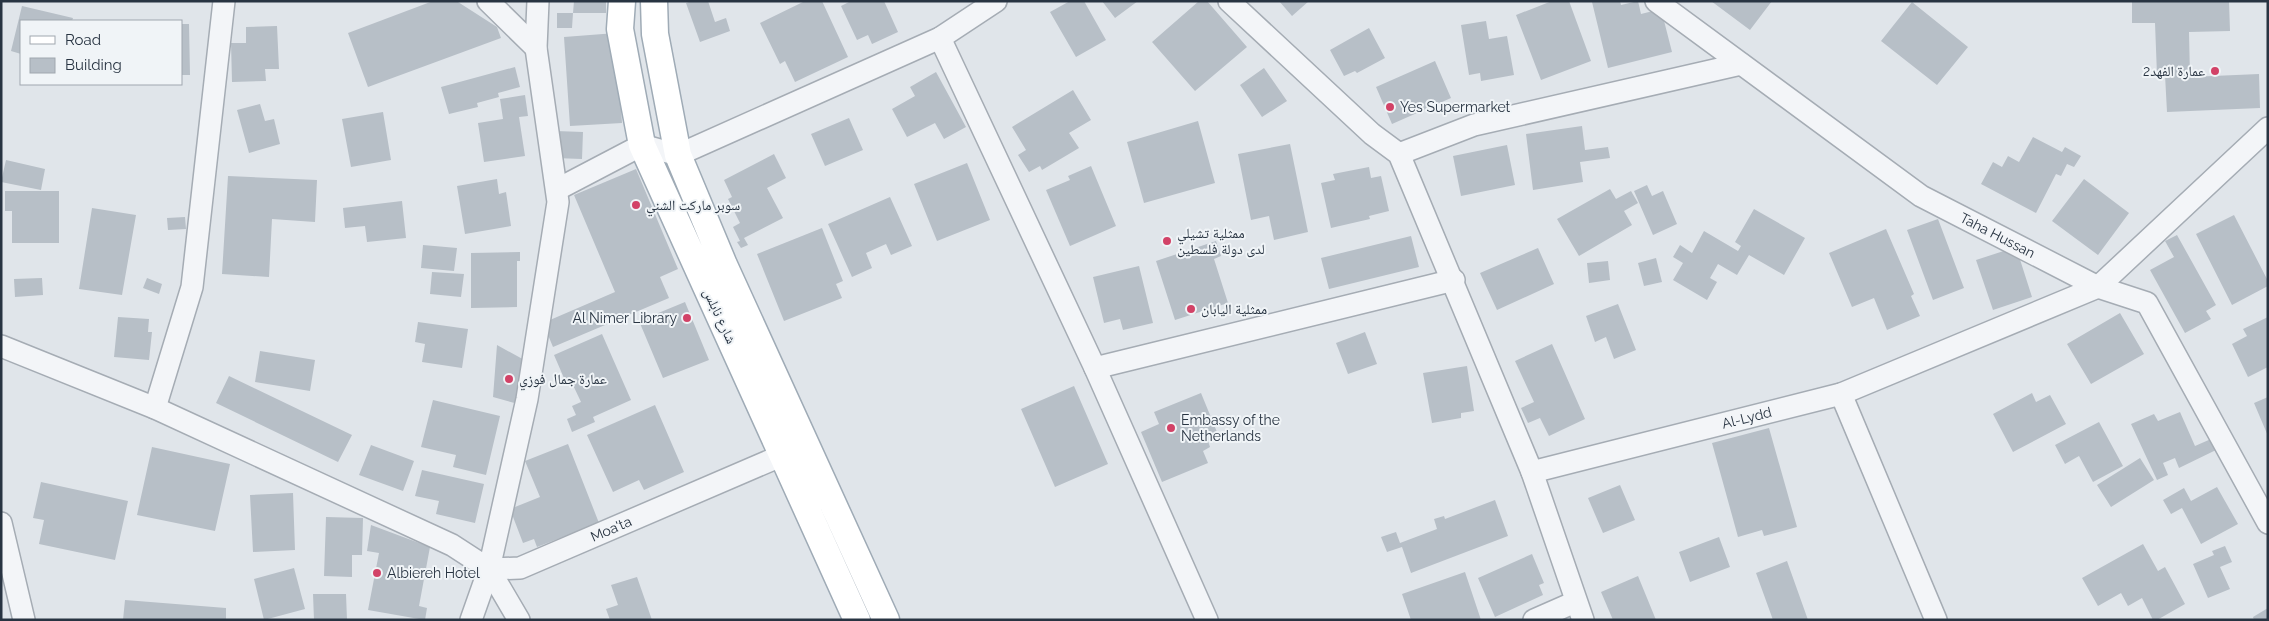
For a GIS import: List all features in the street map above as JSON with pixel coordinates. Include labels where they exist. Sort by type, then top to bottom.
[{"type":"main road","name":"شارع نابلس","points":[[622,1],[620,29],[642,145],[795,450],[886,620]]},
{"type":"main road","name":"شارع نابلس","points":[[654,1],[655,34],[678,155],[724,265],[795,450],[857,620]]},
{"type":"street","points":[[155,408],[192,287],[224,1]]},
{"type":"street","points":[[488,1],[536,48]]},
{"type":"street","points":[[472,620],[489,569],[527,399],[558,202],[558,189],[536,48],[538,1]]},
{"type":"street","points":[[558,189],[642,145],[678,155],[940,38],[996,1]]},
{"type":"street","points":[[1229,1],[1372,134],[1399,154],[1454,280],[1532,472],[1579,611],[1534,620]]},
{"type":"street","name":"Taha Hussan","points":[[1656,1],[1921,196],[2098,287],[2147,303],[2268,523]]},
{"type":"street","points":[[940,38],[1095,368],[1207,620]]},
{"type":"street","points":[[1399,154],[1474,125],[1741,64]]},
{"type":"street","points":[[2098,287],[2268,128]]},
{"type":"street","points":[[1095,368],[1454,280]]},
{"type":"street","name":"Al-Lydd","points":[[1532,472],[1841,394],[2098,287]]},
{"type":"street","points":[[1,346],[155,408],[452,545],[489,569],[519,620]]},
{"type":"street","points":[[1841,394],[1936,620]]},
{"type":"street","name":"Moa'ta","points":[[489,569],[520,568],[795,450]]},
{"type":"street","points":[[1,523],[24,620]]},
{"type":"building","points":[[433,1],[458,2],[497,27],[501,38],[368,87],[348,33]]},
{"type":"building","points":[[574,1],[606,1],[606,13],[573,13]]},
{"type":"building","points":[[708,1],[715,22],[726,18],[730,31],[700,42],[686,3]]},
{"type":"building","points":[[805,1],[822,1],[848,57],[795,82],[785,61],[780,64],[760,23]]},
{"type":"building","points":[[851,1],[884,1],[898,32],[872,44],[868,35],[857,40],[841,6]]},
{"type":"building","points":[[1070,1],[1084,1],[1106,40],[1076,57],[1050,12]]},
{"type":"building","points":[[1102,1],[1138,1],[1115,18]]},
{"type":"building","points":[[1199,1],[1207,1],[1247,47],[1195,91],[1152,42]]},
{"type":"building","points":[[1279,1],[1309,1],[1292,16]]},
{"type":"building","points":[[1552,1],[1569,1],[1591,61],[1541,80],[1516,15]]},
{"type":"building","points":[[1620,1],[1621,5],[1638,1],[1641,14],[1661,9],[1672,52],[1608,68],[1592,2]]},
{"type":"building","points":[[1711,1],[1772,1],[1750,30]]},
{"type":"building","points":[[2132,1],[2229,1],[2230,31],[2189,32],[2190,77],[2259,74],[2260,108],[2167,112],[2165,75],[2157,75],[2155,23],[2132,23]]},
{"type":"building","points":[[1912,2],[1968,47],[1937,85],[1881,41]]},
{"type":"building","points":[[22,6],[73,18],[72,20],[20,20],[20,54],[11,51]]},
{"type":"building","points":[[557,13],[573,13],[572,28],[557,28]]},
{"type":"building","points":[[1486,21],[1489,39],[1507,36],[1514,75],[1481,81],[1480,73],[1469,75],[1461,25]]},
{"type":"building","points":[[182,24],[189,24],[190,75],[182,75]]},
{"type":"building","points":[[277,26],[279,69],[265,69],[266,81],[232,82],[231,43],[246,43],[246,27]]},
{"type":"building","points":[[1369,28],[1385,58],[1357,73],[1355,71],[1344,76],[1330,50]]},
{"type":"building","points":[[616,33],[622,123],[570,126],[564,37]]},
{"type":"building","points":[[1435,61],[1451,98],[1392,124],[1376,87]]},
{"type":"building","points":[[515,67],[520,87],[498,93],[499,97],[477,103],[478,107],[449,114],[441,87]]},
{"type":"building","points":[[1264,68],[1287,101],[1262,117],[1240,85]]},
{"type":"building","points":[[936,72],[966,127],[944,139],[935,123],[907,137],[892,109],[915,96],[910,87]]},
{"type":"building","points":[[1073,90],[1091,120],[1069,133],[1079,148],[1042,170],[1040,166],[1029,172],[1018,155],[1026,150],[1012,127]]},
{"type":"building","points":[[525,95],[528,116],[519,117],[525,156],[484,162],[478,123],[503,119],[500,99]]},
{"type":"building","points":[[260,104],[265,121],[274,119],[280,144],[249,153],[237,110]]},
{"type":"building","points":[[383,112],[391,160],[351,167],[342,119]]},
{"type":"building","points":[[849,118],[863,150],[825,166],[811,134]]},
{"type":"building","points":[[1198,121],[1215,183],[1144,203],[1127,142]]},
{"type":"building","points":[[1582,126],[1585,150],[1608,147],[1610,158],[1580,162],[1583,182],[1533,190],[1526,134]]},
{"type":"building","points":[[556,131],[583,132],[582,159],[555,158]]},
{"type":"building","points":[[2033,137],[2062,152],[2065,147],[2081,156],[2074,167],[2067,164],[2061,176],[2056,174],[2036,213],[1981,184],[1993,162],[2002,167],[2008,156],[2019,162]]},
{"type":"building","points":[[1290,144],[1308,232],[1274,240],[1269,216],[1251,220],[1238,154]]},
{"type":"building","points":[[1507,145],[1515,185],[1461,196],[1453,156]]},
{"type":"building","points":[[774,154],[786,178],[767,188],[783,218],[744,238],[748,245],[741,248],[737,242],[740,241],[733,227],[740,223],[728,199],[732,197],[724,180]]},
{"type":"building","points":[[6,160],[45,169],[41,190],[1,182]]},
{"type":"building","points":[[967,163],[990,220],[937,241],[914,184]]},
{"type":"building","points":[[1091,166],[1116,226],[1070,246],[1046,190],[1070,180],[1068,176]]},
{"type":"building","points":[[1369,167],[1371,178],[1381,176],[1389,211],[1369,216],[1370,219],[1331,228],[1321,183],[1335,180],[1333,174]]},
{"type":"building","points":[[636,169],[678,269],[660,277],[669,298],[553,347],[543,323],[615,292],[574,195]]},
{"type":"building","points":[[228,176],[317,180],[315,222],[272,219],[269,277],[222,274]]},
{"type":"building","points":[[497,179],[499,194],[506,192],[511,226],[465,234],[457,186]]},
{"type":"building","points":[[2084,179],[2129,213],[2098,255],[2052,221]]},
{"type":"building","points":[[1647,185],[1652,196],[1663,191],[1677,224],[1653,235],[1634,191]]},
{"type":"building","points":[[1610,189],[1616,199],[1631,191],[1638,203],[1624,211],[1632,225],[1579,256],[1557,219]]},
{"type":"building","points":[[5,191],[59,191],[59,243],[12,243],[12,211],[5,211]]},
{"type":"building","points":[[890,197],[912,246],[891,255],[886,244],[866,253],[872,268],[852,277],[828,224]]},
{"type":"building","points":[[402,201],[406,238],[367,242],[365,226],[345,228],[343,208]]},
{"type":"building","points":[[92,208],[136,215],[122,295],[79,289]]},
{"type":"building","points":[[1754,209],[1805,238],[1784,275],[1749,255],[1737,275],[1718,264],[1710,278],[1717,282],[1707,300],[1673,280],[1683,263],[1673,257],[1680,245],[1692,253],[1704,231],[1738,251],[1741,246],[1735,242]]},
{"type":"building","points":[[2234,215],[2268,281],[2268,286],[2232,305],[2196,234]]},
{"type":"building","points":[[185,217],[186,229],[168,230],[167,218]]},
{"type":"building","points":[[1938,219],[1964,288],[1933,300],[1907,230]]},
{"type":"building","points":[[822,228],[843,281],[836,284],[842,298],[784,321],[757,254]]},
{"type":"building","points":[[1886,229],[1914,294],[1911,296],[1920,316],[1887,330],[1874,298],[1852,307],[1829,253]]},
{"type":"building","points":[[2177,235],[2216,305],[2206,311],[2211,319],[2185,333],[2150,270],[2174,257],[2165,241]]},
{"type":"building","points":[[1411,236],[1419,267],[1329,289],[1321,258]]},
{"type":"building","points":[[1216,241],[1221,256],[1214,259],[1228,303],[1175,320],[1156,261]]},
{"type":"building","points":[[423,245],[457,248],[454,271],[421,268]]},
{"type":"building","points":[[2016,247],[2032,297],[1993,310],[1976,260]]},
{"type":"building","points":[[1538,248],[1554,284],[1497,310],[1480,273]]},
{"type":"building","points":[[520,252],[520,261],[517,261],[517,307],[471,308],[471,253]]},
{"type":"building","points":[[1656,258],[1662,282],[1644,286],[1638,263]]},
{"type":"building","points":[[1608,261],[1610,280],[1589,283],[1587,263]]},
{"type":"building","points":[[1139,266],[1153,323],[1123,330],[1120,319],[1104,323],[1093,277]]},
{"type":"building","points":[[432,272],[464,274],[461,297],[430,294]]},
{"type":"building","points":[[42,278],[43,295],[15,297],[14,279]]},
{"type":"building","points":[[147,278],[162,284],[159,294],[143,288]]},
{"type":"building","points":[[685,302],[709,360],[663,378],[639,321]]},
{"type":"building","points":[[1618,304],[1636,350],[1614,359],[1606,337],[1595,342],[1586,316]]},
{"type":"building","points":[[2120,313],[2144,354],[2091,384],[2067,344]]},
{"type":"building","points":[[118,317],[149,319],[148,332],[152,332],[149,360],[114,357]]},
{"type":"building","points":[[2268,317],[2268,367],[2248,377],[2232,344],[2247,336],[2243,329]]},
{"type":"building","points":[[418,322],[468,329],[462,368],[422,362],[425,344],[415,342]]},
{"type":"building","points":[[1365,332],[1377,364],[1348,374],[1336,343]]},
{"type":"building","points":[[602,334],[631,400],[593,417],[595,422],[572,432],[567,419],[576,415],[572,406],[581,402],[572,383],[567,385],[554,355]]},
{"type":"building","points":[[1552,344],[1585,419],[1549,436],[1540,418],[1528,423],[1521,408],[1534,402],[1515,361]]},
{"type":"building","name":"عمارة جمال فوزي","points":[[497,345],[528,362],[518,404],[493,397]]},
{"type":"building","points":[[260,351],[315,360],[310,391],[255,382]]},
{"type":"building","points":[[1467,366],[1474,411],[1461,413],[1461,418],[1432,423],[1423,373]]},
{"type":"building","points":[[229,376],[352,435],[338,462],[216,403]]},
{"type":"building","points":[[1074,386],[1108,464],[1055,487],[1021,409]]},
{"type":"building","points":[[1201,393],[1219,437],[1208,441],[1210,447],[1203,451],[1208,463],[1162,482],[1141,432],[1159,424],[1154,412]]},
{"type":"building","points":[[2032,393],[2036,402],[2050,395],[2066,424],[2013,452],[1993,414]]},
{"type":"building","points":[[2268,397],[2268,436],[2254,403]]},
{"type":"building","points":[[433,400],[500,416],[486,475],[453,467],[456,455],[421,447]]},
{"type":"building","points":[[655,405],[684,472],[644,490],[639,480],[613,492],[587,435]]},
{"type":"building","points":[[2180,412],[2195,446],[2211,439],[2216,450],[2179,468],[2175,458],[2163,463],[2168,475],[2157,480],[2131,424],[2154,414],[2158,421]]},
{"type":"building","points":[[2099,422],[2123,466],[2093,482],[2079,456],[2065,464],[2055,445]]},
{"type":"building","points":[[1769,428],[1797,527],[1764,536],[1762,530],[1738,537],[1712,443]]},
{"type":"building","points":[[568,444],[599,523],[537,547],[534,539],[523,543],[510,509],[540,497],[525,461]]},
{"type":"building","points":[[371,445],[414,461],[403,491],[359,475]]},
{"type":"building","points":[[152,447],[230,464],[215,531],[137,515]]},
{"type":"building","points":[[2140,458],[2154,480],[2111,507],[2097,485]]},
{"type":"building","points":[[422,470],[484,484],[475,523],[436,514],[439,501],[415,496]]},
{"type":"building","points":[[41,482],[128,501],[115,560],[39,544],[44,520],[33,518]]},
{"type":"building","points":[[1620,485],[1635,520],[1603,533],[1588,498]]},
{"type":"building","points":[[2217,487],[2238,524],[2201,544],[2182,508],[2171,514],[2163,500],[2184,488],[2191,501]]},
{"type":"building","points":[[293,493],[295,550],[253,552],[250,495]]},
{"type":"building","points":[[1495,500],[1508,536],[1411,573],[1402,547],[1387,552],[1381,537],[1396,532],[1400,543],[1437,529],[1434,519],[1444,516],[1445,519]]},
{"type":"building","points":[[326,517],[363,518],[362,555],[352,555],[352,577],[324,576]]},
{"type":"building","points":[[371,525],[430,547],[419,606],[427,608],[425,620],[368,610],[379,553],[367,551]]},
{"type":"building","points":[[1719,537],[1730,567],[1690,582],[1679,552]]},
{"type":"building","points":[[2143,544],[2158,571],[2165,567],[2185,604],[2157,620],[2153,620],[2142,598],[2128,606],[2121,593],[2098,606],[2082,578]]},
{"type":"building","points":[[2225,546],[2232,562],[2220,567],[2230,589],[2208,598],[2193,564],[2214,555],[2212,551]]},
{"type":"building","points":[[1532,554],[1544,583],[1539,585],[1543,595],[1495,617],[1478,578]]},
{"type":"building","points":[[1787,561],[1808,620],[1773,620],[1756,573]]},
{"type":"building","points":[[294,568],[305,609],[264,620],[254,579]]},
{"type":"building","points":[[1465,572],[1481,620],[1411,620],[1402,594]]},
{"type":"building","points":[[1638,576],[1656,620],[1613,620],[1601,592]]},
{"type":"building","points":[[637,577],[652,620],[610,620],[606,609],[618,605],[611,585]]},
{"type":"building","points":[[313,594],[346,594],[347,620],[314,620]]},
{"type":"building","points":[[125,600],[226,608],[226,620],[123,620]]},
{"type":"building","points":[[2268,608],[2268,620],[2254,620],[2253,617]]},
{"type":"place","name":"عمارة الفهد2","points":[[2215,71]]},
{"type":"place","name":"Yes Supermarket","points":[[1390,107]]},
{"type":"place","name":"سوبر ماركت الشني","points":[[636,205]]},
{"type":"place","name":"ممثلية تشيلي لدى دولة فلسطين","points":[[1167,241]]},
{"type":"place","name":"ممثلية اليابان","points":[[1191,309]]},
{"type":"place","name":"Al Nimer Library","points":[[687,318]]},
{"type":"place","name":"عمارة جمال فوزي","points":[[509,379]]},
{"type":"place","name":"Embassy of the Netherlands","points":[[1171,428]]},
{"type":"place","name":"Albiereh Hotel","points":[[377,573]]}]
